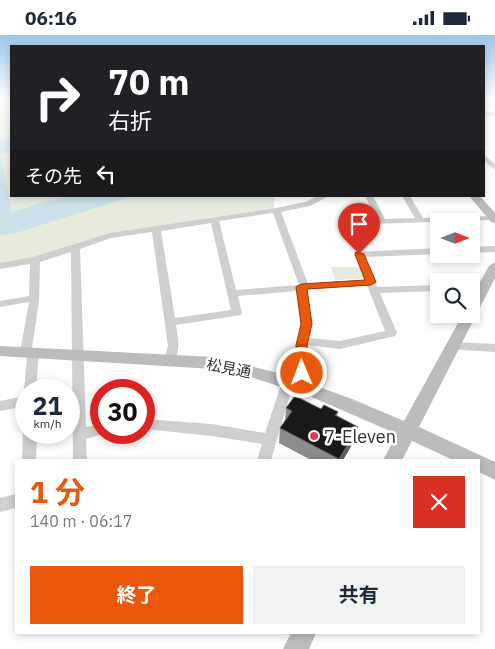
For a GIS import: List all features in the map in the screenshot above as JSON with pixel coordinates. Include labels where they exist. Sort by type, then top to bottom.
[{"type":"street","points":[[485,158],[495,168]]},
{"type":"street","points":[[0,266],[35,259],[110,237],[276,210],[298,201],[319,197]]},
{"type":"street","points":[[370,197],[382,221]]},
{"type":"street","points":[[407,197],[420,220]]},
{"type":"street","points":[[475,197],[494,219]]},
{"type":"street","points":[[264,459],[292,383],[302,373],[303,341],[306,324],[303,286],[276,210]]},
{"type":"street","points":[[342,223],[494,219]]},
{"type":"street","points":[[170,321],[237,313],[215,221]]},
{"type":"street","points":[[156,229],[174,346],[170,359]]},
{"type":"street","points":[[75,247],[81,434],[80,459]]},
{"type":"street","points":[[480,249],[495,249]]},
{"type":"street","points":[[303,341],[340,345],[391,333],[359,254],[430,251]]},
{"type":"street","points":[[30,379],[29,343],[35,259]]},
{"type":"street","points":[[480,284],[495,266]]},
{"type":"street","points":[[232,293],[303,286],[430,287]]},
{"type":"street","points":[[0,304],[33,298]]},
{"type":"street","points":[[393,459],[464,323]]},
{"type":"street","points":[[452,346],[495,348]]},
{"type":"street","name":"松見通","points":[[0,351],[170,359],[212,363],[292,383],[340,400],[470,459]]},
{"type":"street","points":[[0,406],[15,403]]},
{"type":"street","points":[[155,425],[202,429],[270,440]]},
{"type":"street","points":[[81,434],[90,432]]},
{"type":"street","points":[[29,459],[30,444]]},
{"type":"street","points":[[480,464],[495,471]]},
{"type":"street","points":[[0,505],[15,501]]},
{"type":"street","points":[[296,649],[304,634]]},
{"type":"shaded area","points":[[0,129],[10,129],[10,197],[275,197],[274,208],[108,234],[30,259],[0,264]]},
{"type":"shaded area","points":[[331,267],[360,267],[364,276],[360,279],[335,280]]},
{"type":"water","points":[[0,137],[10,141],[10,150],[0,155]]},
{"type":"water","points":[[0,155],[12,212],[63,197],[130,197],[16,233],[0,235]]},
{"type":"building","points":[[295,396],[321,409],[324,405],[338,412],[335,415],[358,427],[339,459],[280,428],[292,411],[286,408]]},
{"type":"place","name":"7-Eleven","points":[[314,436]]},
{"type":"route","points":[[302,373],[302,345],[306,324],[301,287],[371,282],[359,254]]}]
